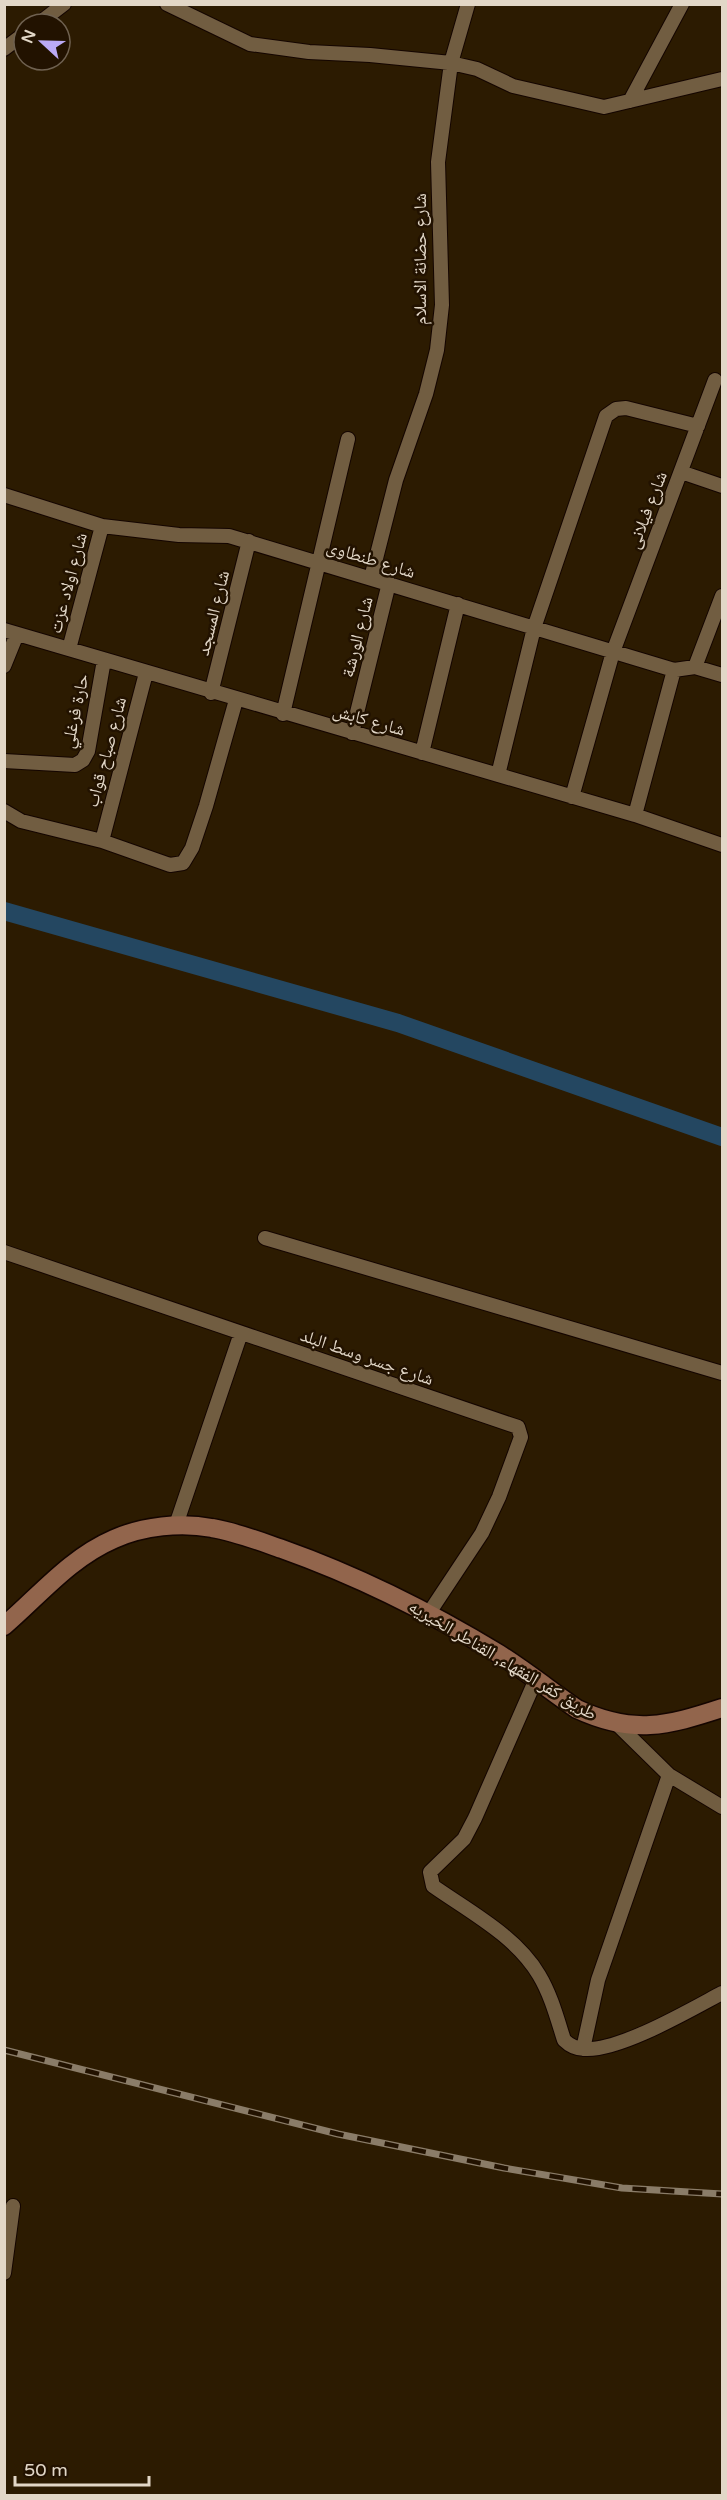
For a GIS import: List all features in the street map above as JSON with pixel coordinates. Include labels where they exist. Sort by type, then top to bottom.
[{"type":"street","points":[[167,4],[250,44],[309,52],[370,54],[451,63],[477,69],[513,86],[604,107],[723,79]]},
{"type":"street","name":"شارع حضانة الاسلام","points":[[372,578],[396,480],[426,394],[437,350],[442,305],[438,162],[451,63],[468,4]]},
{"type":"street","points":[[630,101],[682,4]]},
{"type":"street","name":"شارع فيلانى","points":[[572,797],[613,652],[715,380]]},
{"type":"street","points":[[498,775],[534,628],[606,416],[616,409],[626,408],[698,426]]},
{"type":"street","points":[[283,714],[348,439]]},
{"type":"street","points":[[681,472],[723,486]]},
{"type":"street","name":"شارع طنطاوى","points":[[5,498],[102,526],[179,535],[229,536],[674,670],[694,667],[723,675]]},
{"type":"street","name":"شارع اولاد عزت","points":[[69,649],[102,526]]},
{"type":"street","name":"شارع المسجد","points":[[212,693],[249,541]]},
{"type":"street","name":"شارع الورشة","points":[[352,734],[389,583]]},
{"type":"street","points":[[694,667],[723,596]]},
{"type":"street","points":[[422,753],[458,604]]},
{"type":"street","points":[[4,666],[11,632]]},
{"type":"street","name":"شارع كابش","points":[[11,632],[283,714],[721,841]]},
{"type":"street","name":"حارة فرغلي","points":[[4,761],[75,765],[83,760],[88,751],[104,660]]},
{"type":"street","points":[[635,815],[674,670]]},
{"type":"street","name":"شارع صباح قواب","points":[[102,841],[146,673]]},
{"type":"street","points":[[4,811],[21,821],[102,841],[170,865],[183,863],[192,848],[206,806],[236,700]]},
{"type":"street","points":[[265,1238],[723,1374]]},
{"type":"street","name":"شارع جسر وسط البلد","points":[[4,1252],[513,1425],[522,1431],[499,1497],[482,1533],[429,1614]]},
{"type":"street","points":[[176,1525],[241,1333]]},
{"type":"street","name":"طريق كفر الفقهاء, القناطر الخيريه","points":[[4,1626],[63,1571],[88,1552],[116,1538],[146,1529],[176,1525],[212,1528],[309,1558],[370,1584],[429,1614],[536,1679],[578,1709],[617,1724],[658,1726],[723,1708]]},
{"type":"street","points":[[536,1679],[464,1839],[434,1866],[430,1879],[433,1886],[507,1938],[524,1953],[551,1999],[564,2040],[583,2049],[602,2048],[632,2037],[723,1994]]},
{"type":"street","points":[[617,1724],[669,1775],[723,1807]]},
{"type":"street","points":[[583,2049],[598,1980],[669,1775]]},
{"type":"street","points":[[4,2272],[13,2206]]},
{"type":"waterway","points":[[4,911],[398,1023],[722,1137]]},
{"type":"railway","points":[[4,2050],[338,2134],[504,2168],[622,2188],[722,2194]]}]
